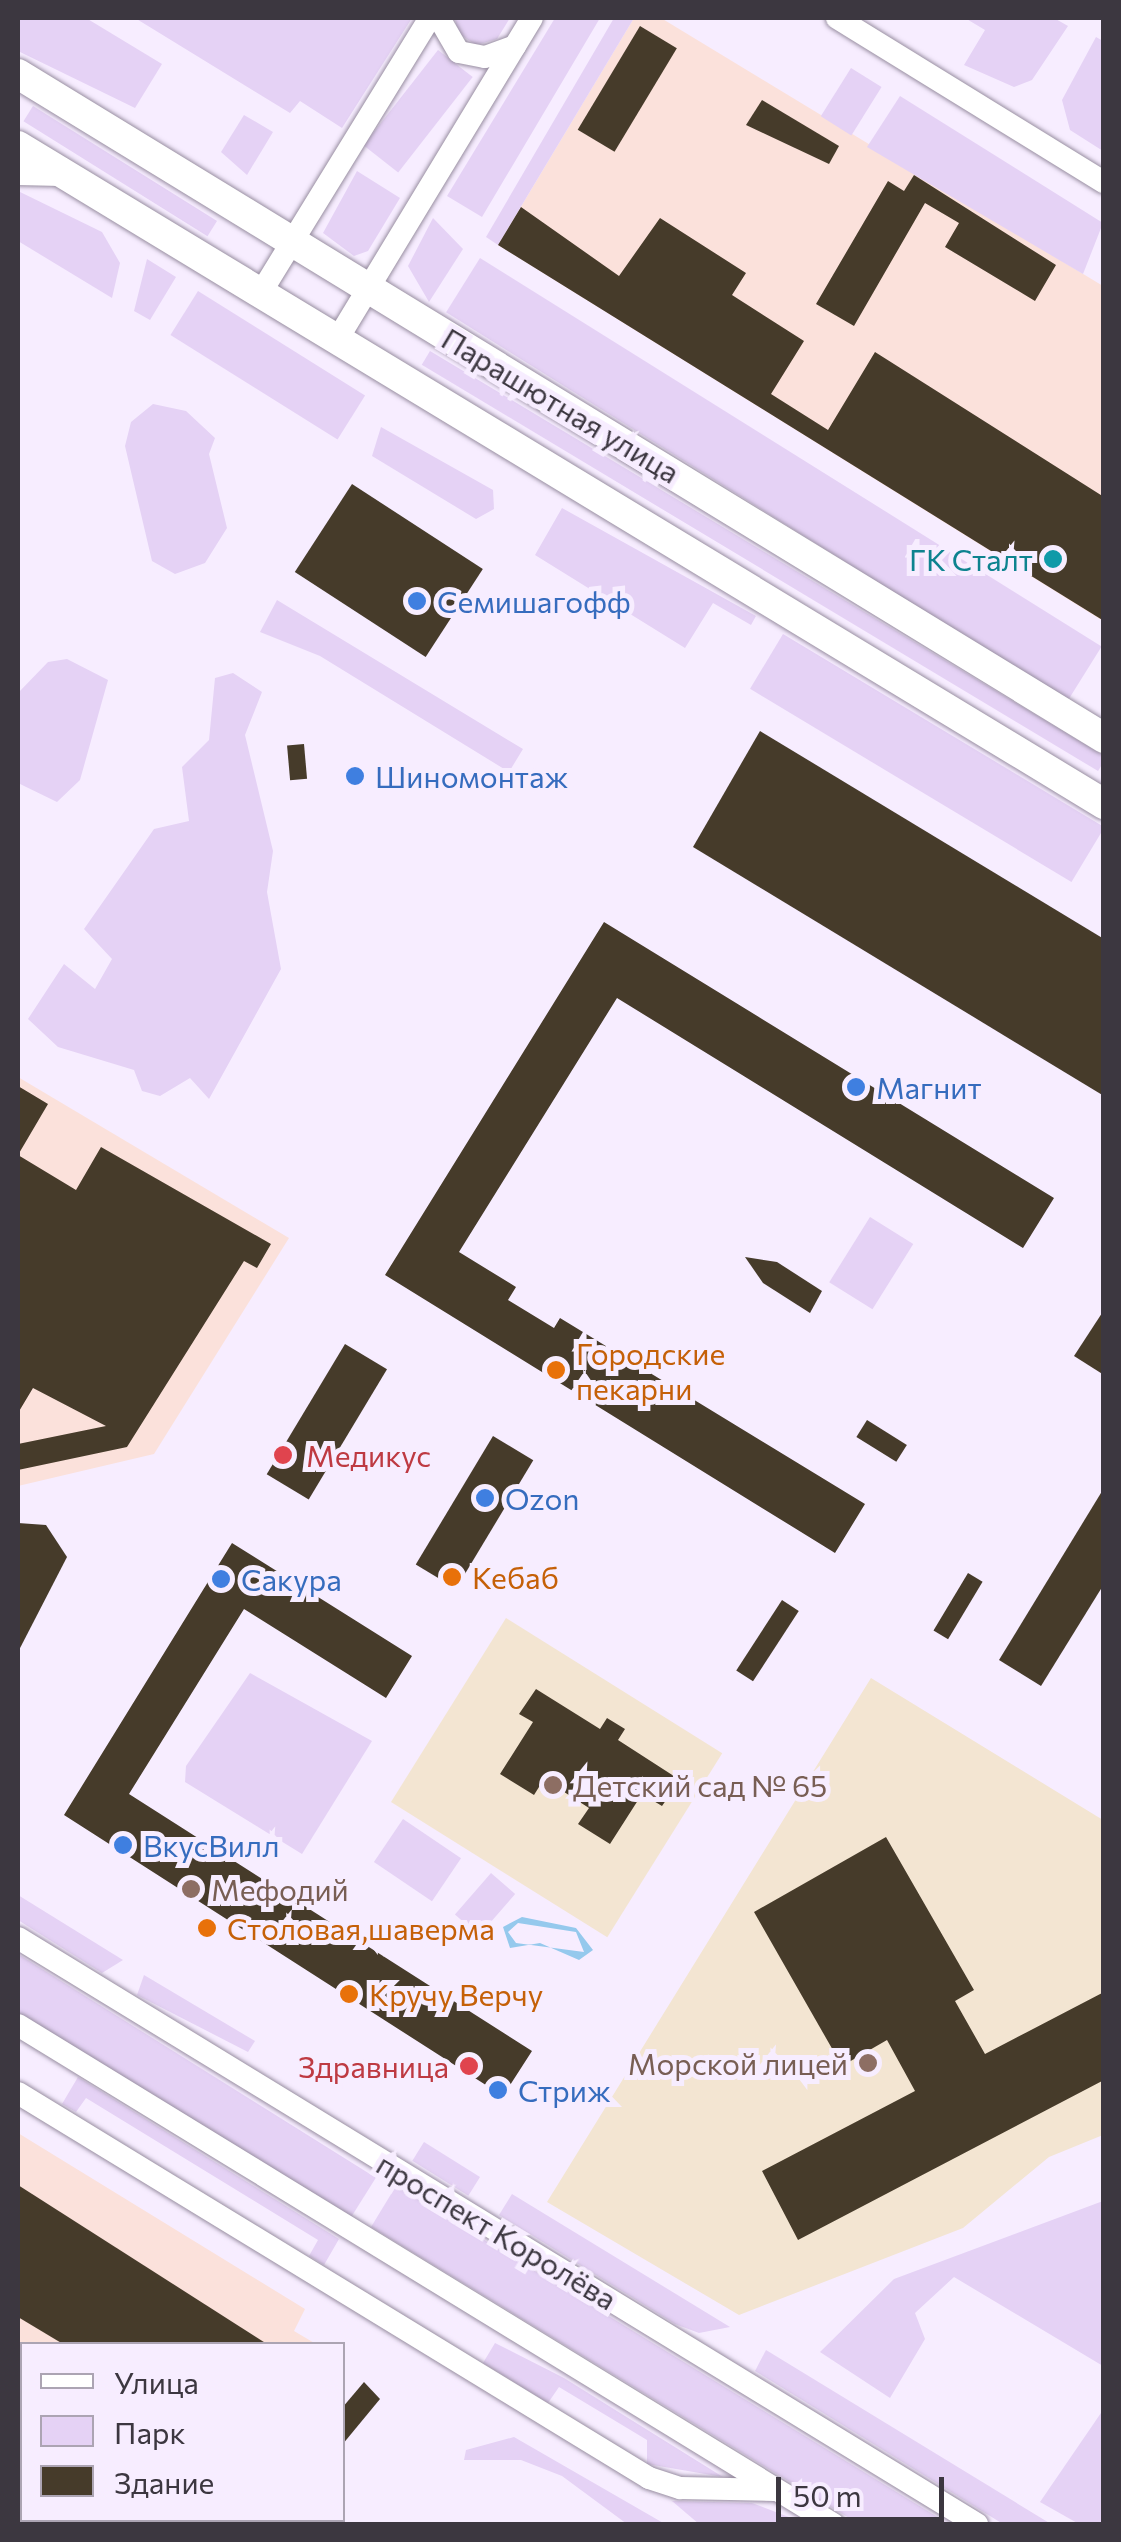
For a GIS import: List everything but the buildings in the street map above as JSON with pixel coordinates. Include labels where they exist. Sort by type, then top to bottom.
[{"type":"main road","name":"Парашютная улица","points":[[18,74],[1104,738]]},
{"type":"main road","name":"Парашютная улица","points":[[18,146],[1104,804]]},
{"type":"street","points":[[260,294],[430,18]]},
{"type":"street","points":[[439,18],[459,52],[485,57],[514,46]]},
{"type":"street","points":[[336,340],[532,18]]},
{"type":"street","points":[[837,18],[1104,182]]},
{"type":"street","points":[[18,174],[61,175]]},
{"type":"street","name":"проспект Королёва","points":[[18,1938],[976,2524]]},
{"type":"street","points":[[18,2026],[833,2524]]},
{"type":"street","points":[[18,2093],[649,2478],[680,2488],[776,2490]]},
{"type":"shaded area","points":[[634,18],[661,18],[1103,286],[1103,621],[498,245]]},
{"type":"shaded area","points":[[18,1077],[289,1238],[154,1454],[18,1486]]},
{"type":"shaded area","name":"Детский сад № 65","points":[[506,1618],[722,1753],[607,1937],[391,1802]]},
{"type":"shaded area","name":"Морской лицей","points":[[871,1678],[1103,1820],[1103,2135],[1049,2157],[963,2228],[739,2315],[547,2202]]},
{"type":"shaded area","points":[[18,2133],[305,2309],[294,2331],[313,2342],[20,2342],[20,2522],[48,2522],[18,2524]]},
{"type":"green space","points":[[18,18],[86,18],[162,64],[135,108],[18,51]]},
{"type":"green space","points":[[135,18],[412,18],[342,128],[300,101],[290,113]]},
{"type":"green space","points":[[455,18],[510,18],[497,39],[476,45],[458,33]]},
{"type":"green space","points":[[555,18],[600,18],[482,217],[447,196]]},
{"type":"green space","points":[[614,18],[634,18],[498,245],[486,237]]},
{"type":"green space","points":[[965,18],[1054,18],[1068,26],[1032,80],[1014,87],[964,65],[985,30]]},
{"type":"green space","points":[[1096,37],[1103,41],[1103,151],[1070,130],[1062,100]]},
{"type":"green space","points":[[438,50],[473,77],[398,172],[364,145]]},
{"type":"green space","points":[[851,68],[882,87],[851,135],[821,116]]},
{"type":"green space","points":[[900,96],[1103,223],[1083,274],[867,147]]},
{"type":"green space","points":[[33,106],[217,221],[207,236],[23,121]]},
{"type":"green space","points":[[244,115],[273,132],[247,175],[221,152]]},
{"type":"green space","points":[[357,171],[400,198],[368,251],[354,256],[323,233]]},
{"type":"green space","points":[[18,191],[102,232],[120,263],[112,298],[18,241]]},
{"type":"green space","points":[[433,218],[463,249],[429,302],[408,266]]},
{"type":"green space","points":[[480,258],[1102,646],[1068,701],[446,312]]},
{"type":"green space","points":[[147,259],[176,277],[150,320],[134,311]]},
{"type":"green space","points":[[198,291],[365,395],[338,439],[170,335]]},
{"type":"green space","points":[[430,351],[1104,756],[1098,771],[422,365]]},
{"type":"green space","points":[[153,404],[186,411],[215,438],[209,454],[227,528],[205,563],[175,574],[152,561],[125,446],[131,422]]},
{"type":"green space","points":[[381,427],[493,490],[494,509],[476,519],[372,456]]},
{"type":"green space","points":[[562,508],[756,616],[751,625],[713,603],[685,648],[535,555]]},
{"type":"green space","points":[[277,600],[523,749],[509,772],[320,656],[260,632]]},
{"type":"green space","points":[[783,634],[1104,827],[1071,882],[750,689]]},
{"type":"green space","points":[[67,659],[108,680],[80,780],[57,802],[18,783],[18,693],[48,662]]},
{"type":"green space","points":[[233,673],[262,692],[245,735],[273,851],[267,892],[281,969],[209,1099],[190,1078],[160,1096],[142,1091],[134,1070],[58,1047],[28,1019],[64,964],[95,989],[112,959],[84,929],[154,829],[189,821],[182,767],[209,740],[215,678]]},
{"type":"green space","points":[[870,1217],[913,1244],[872,1309],[829,1282]]},
{"type":"green space","points":[[250,1673],[372,1741],[302,1854],[185,1782],[186,1766]]},
{"type":"green space","points":[[403,1819],[461,1858],[432,1901],[374,1862]]},
{"type":"green space","points":[[491,1873],[515,1894],[479,1936],[455,1915]]},
{"type":"green space","points":[[18,1895],[123,1960],[102,1973],[18,1920]]},
{"type":"green space","points":[[18,1954],[376,2178],[346,2225],[18,2020]]},
{"type":"green space","points":[[144,1975],[255,2041],[248,2052],[137,1995]]},
{"type":"green space","points":[[78,2077],[339,2239],[324,2265],[309,2256],[318,2240],[86,2098],[76,2112],[62,2104]]},
{"type":"green space","points":[[424,2142],[480,2177],[468,2196],[412,2161]]},
{"type":"green space","points":[[396,2186],[949,2524],[859,2524],[371,2227]]},
{"type":"green space","points":[[512,2194],[730,2327],[699,2333],[675,2324],[499,2215]]},
{"type":"green space","points":[[1103,2201],[1103,2366],[954,2277],[915,2313],[925,2339],[890,2398],[820,2352],[894,2279]]},
{"type":"green space","points":[[495,2343],[564,2378],[723,2477],[647,2464],[647,2440],[559,2387],[548,2403],[483,2363]]},
{"type":"green space","points":[[766,2350],[1051,2524],[1003,2524],[755,2371]]},
{"type":"green space","points":[[1103,2410],[1103,2524],[1079,2524],[1040,2502]]},
{"type":"green space","points":[[514,2437],[665,2524],[627,2524],[562,2476],[521,2460],[464,2460],[466,2450]]},
{"type":"green space","points":[[672,2501],[752,2503],[807,2524],[699,2524]]},
{"type":"water","points":[[522,1917],[576,1928],[593,1950],[579,1960],[550,1948],[584,1952],[576,1932],[518,1923],[508,1932],[516,1943],[529,1945],[510,1948],[503,1927]]},
{"type":"place","name":"ГК Сталт","points":[[1053,559]]},
{"type":"place","name":"Семишагофф","points":[[417,601]]},
{"type":"place","name":"Шиномонтаж","points":[[355,776]]},
{"type":"place","name":"Магнит","points":[[856,1087]]},
{"type":"place","name":"Городские пекарни","points":[[556,1370]]},
{"type":"place","name":"Медикус","points":[[283,1455]]},
{"type":"place","name":"Ozon","points":[[485,1498]]},
{"type":"place","name":"Кебаб","points":[[452,1577]]},
{"type":"place","name":"Сакура","points":[[221,1579]]},
{"type":"place","name":"Детский сад № 65","points":[[553,1785]]},
{"type":"place","name":"ВкусВилл","points":[[123,1845]]},
{"type":"place","name":"Мефодий","points":[[191,1889]]},
{"type":"place","name":"Столовая,шаверма","points":[[207,1928]]},
{"type":"place","name":"Кручу Верчу","points":[[349,1994]]},
{"type":"place","name":"Морской лицей","points":[[868,2063]]},
{"type":"place","name":"Здравница","points":[[469,2066]]},
{"type":"place","name":"Стриж","points":[[498,2090]]}]
